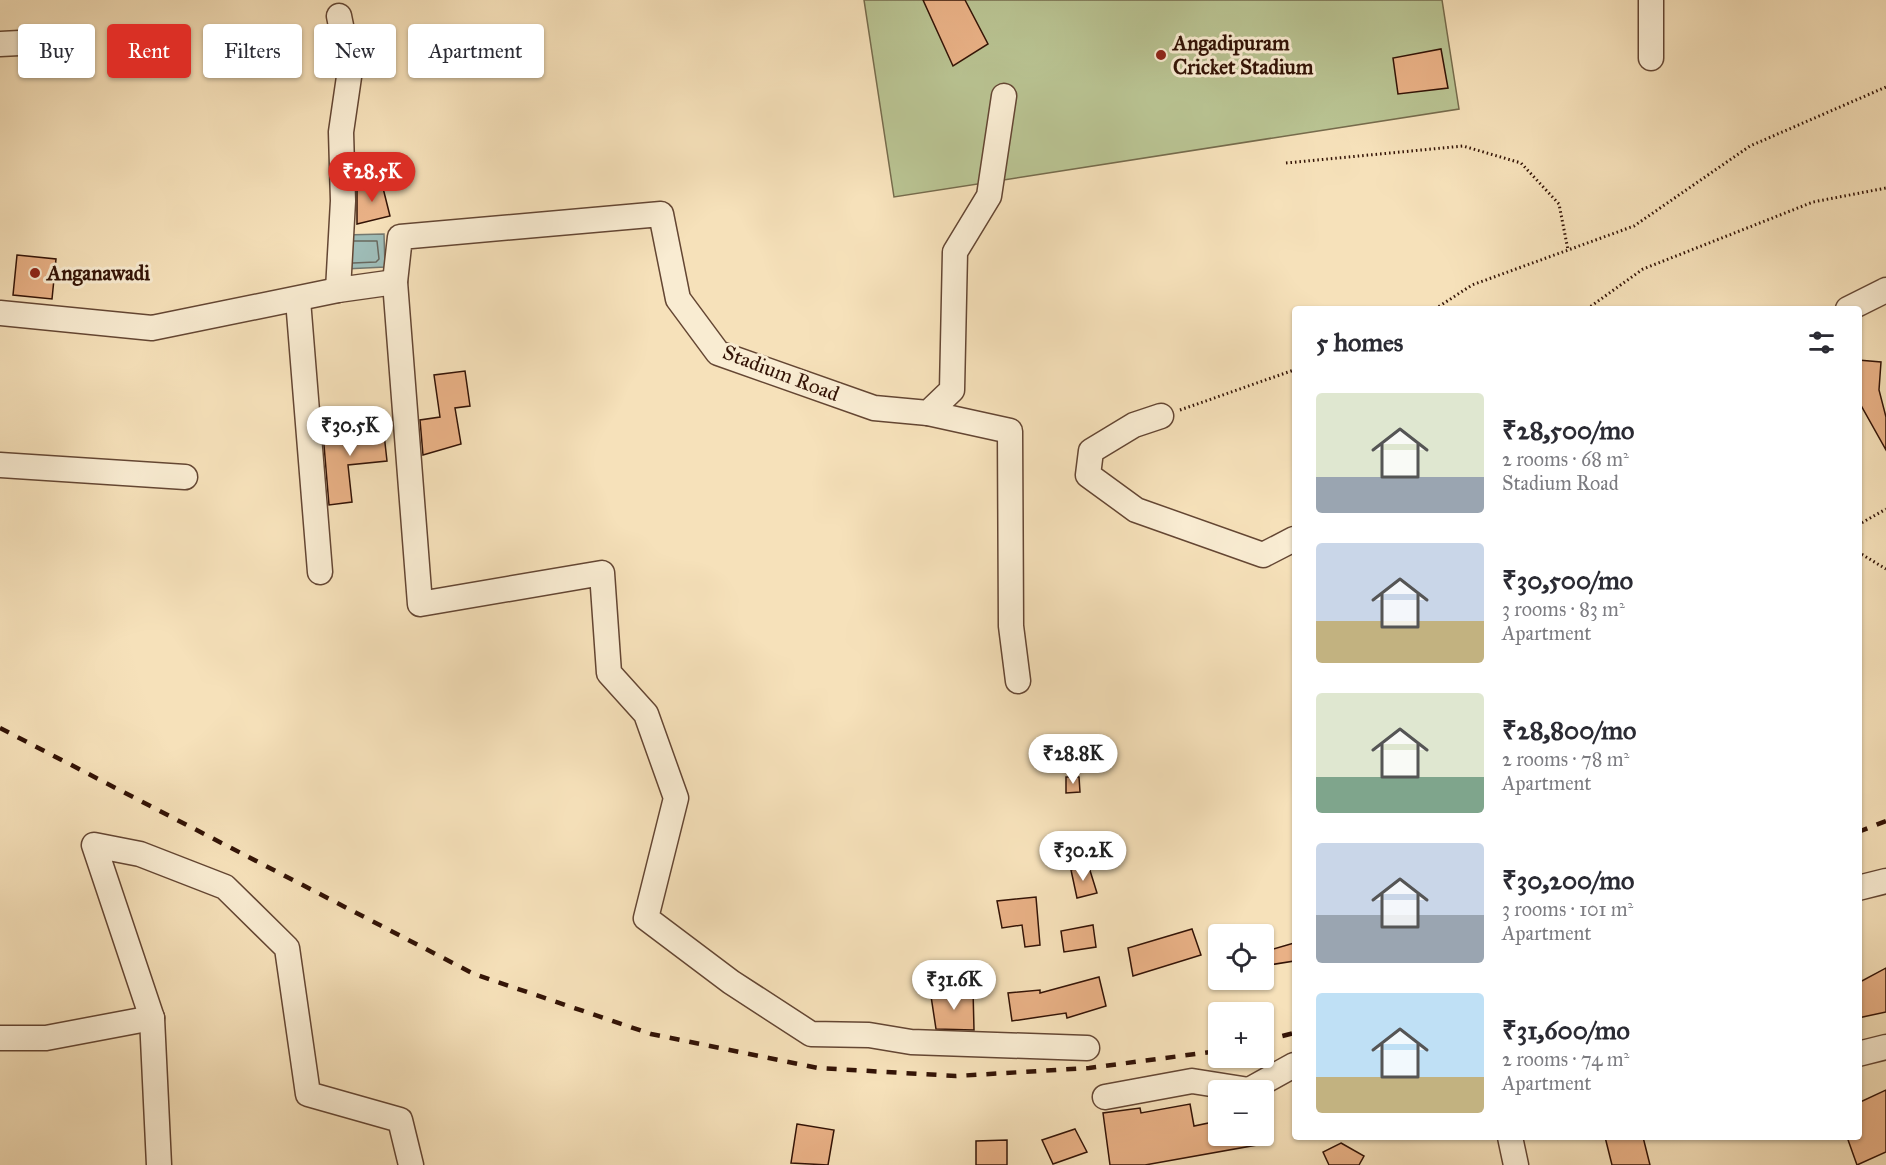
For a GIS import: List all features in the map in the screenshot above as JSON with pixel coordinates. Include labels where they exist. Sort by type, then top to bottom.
[{"type":"street","points":[[1651,0],[1651,58]]},
{"type":"street","points":[[338,290],[343,201],[341,132],[350,70],[339,16]]},
{"type":"street","points":[[0,44],[18,43]]},
{"type":"street","points":[[928,413],[952,390],[955,252],[989,196],[1004,96]]},
{"type":"street","name":"Stadium Road","points":[[395,282],[400,237],[661,214],[678,299],[718,353],[874,408],[928,413]]},
{"type":"street","points":[[0,313],[152,328],[338,290],[395,282],[420,604],[602,573],[609,673],[646,714],[676,798],[646,918],[730,982],[811,1034],[869,1035],[911,1042],[1087,1048]]},
{"type":"street","points":[[1854,306],[1886,291]]},
{"type":"street","points":[[298,300],[320,572]]},
{"type":"street","points":[[928,413],[1010,431],[1011,626],[1018,681]]},
{"type":"street","points":[[1161,417],[1134,425],[1091,451],[1088,475],[1136,510],[1263,555],[1292,540]]},
{"type":"street","points":[[0,465],[185,477]]},
{"type":"street","points":[[159,1165],[152,1018],[94,845],[140,854],[225,887],[287,948],[308,1094],[400,1120],[411,1165]]},
{"type":"street","points":[[1862,887],[1886,881]]},
{"type":"street","points":[[0,1038],[46,1038],[152,1018]]},
{"type":"street","points":[[1862,1053],[1886,1047]]},
{"type":"street","points":[[1267,1080],[1292,1066]]},
{"type":"street","points":[[1105,1097],[1192,1081],[1208,1084]]},
{"type":"street","points":[[1511,1140],[1516,1165]]},
{"type":"path","points":[[1440,306],[1472,285],[1634,226],[1750,146],[1886,87]]},
{"type":"path","points":[[1286,163],[1462,146],[1521,163],[1559,204],[1568,250]]},
{"type":"path","points":[[1591,306],[1643,269],[1813,202],[1886,188]]},
{"type":"path","points":[[1161,417],[1292,371]]},
{"type":"path","points":[[1862,523],[1886,508]]},
{"type":"path","points":[[1862,554],[1886,569]]},
{"type":"green space","name":"Angadipuram Cricket Stadium","points":[[864,0],[1442,0],[1459,109],[894,197]]},
{"type":"water","points":[[384,234],[385,267],[345,269],[344,235]]},
{"type":"building","points":[[923,0],[965,0],[988,44],[953,66]]},
{"type":"building","points":[[1441,49],[1448,88],[1398,94],[1393,58]]},
{"type":"building","points":[[381,180],[390,216],[357,224],[357,189]]},
{"type":"building","name":"Anganawadi","points":[[17,255],[56,259],[52,299],[13,295]]},
{"type":"building","points":[[1862,360],[1881,362],[1879,390],[1886,417],[1886,450],[1862,407]]},
{"type":"building","points":[[465,371],[470,406],[455,408],[461,444],[423,455],[420,420],[440,417],[434,375]]},
{"type":"building","points":[[383,425],[387,461],[348,465],[352,502],[329,505],[323,433]]},
{"type":"building","points":[[1066,777],[1079,777],[1080,792],[1066,793]]},
{"type":"building","points":[[1088,864],[1097,893],[1077,898],[1071,870]]},
{"type":"building","points":[[1036,897],[1040,945],[1025,947],[1022,925],[1002,928],[997,901]]},
{"type":"building","points":[[1093,925],[1096,947],[1064,952],[1061,931]]},
{"type":"building","points":[[1192,929],[1201,955],[1133,976],[1128,948]]},
{"type":"building","points":[[1292,944],[1292,961],[1274,964],[1274,949]]},
{"type":"building","points":[[1886,968],[1886,1012],[1862,1017],[1862,981]]},
{"type":"building","points":[[1099,977],[1106,1006],[1067,1018],[1066,1013],[1012,1021],[1008,993],[1040,990],[1040,993]]},
{"type":"building","points":[[973,989],[974,1030],[936,1029],[931,996]]},
{"type":"building","points":[[1886,1090],[1886,1152],[1857,1165],[1848,1140],[1862,1140],[1862,1101]]},
{"type":"building","points":[[1190,1104],[1194,1126],[1208,1123],[1208,1146],[1251,1146],[1145,1165],[1110,1165],[1103,1113],[1140,1108],[1141,1113]]},
{"type":"building","points":[[797,1124],[834,1130],[828,1165],[791,1163]]},
{"type":"building","points":[[1075,1129],[1087,1152],[1053,1164],[1042,1140]]},
{"type":"building","points":[[1007,1140],[1007,1165],[976,1165],[976,1141]]},
{"type":"building","points":[[1606,1140],[1644,1140],[1650,1165],[1612,1165]]},
{"type":"building","points":[[1341,1143],[1364,1156],[1359,1165],[1329,1165],[1323,1152]]},
{"type":"railway","points":[[0,728],[474,974],[651,1034],[818,1068],[956,1076],[1089,1068],[1208,1052]]},
{"type":"railway","points":[[1862,830],[1886,821]]},
{"type":"railway","points":[[1274,1038],[1292,1034]]},
{"type":"place","name":"Angadipuram Cricket Stadium","points":[[1161,55]]},
{"type":"place","name":"Anganawadi","points":[[35,273]]}]
